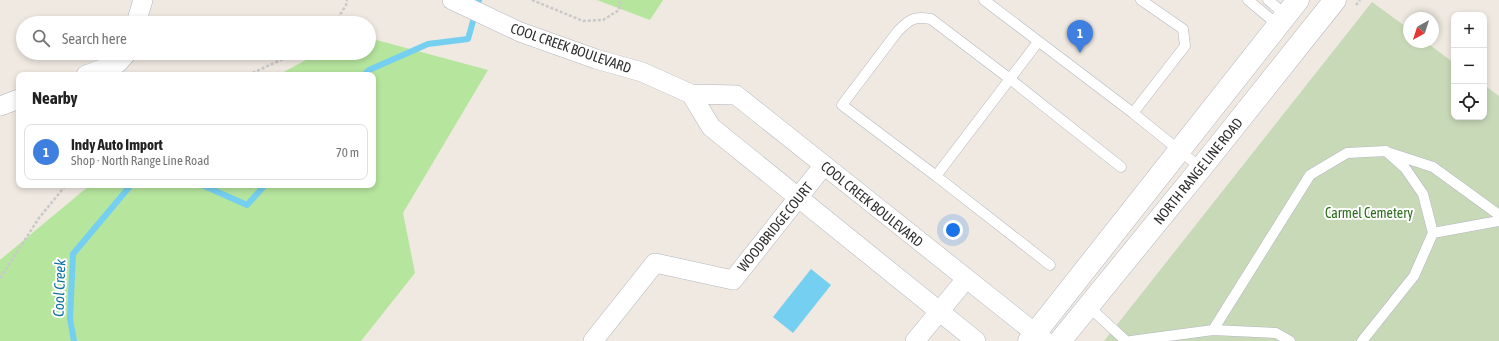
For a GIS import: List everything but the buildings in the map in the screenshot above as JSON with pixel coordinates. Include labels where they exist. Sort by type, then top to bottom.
[{"type":"main road","name":"NORTH RANGE LINE ROAD","points":[[1060,341],[1202,168],[1335,0]]},
{"type":"main road","name":"NORTH RANGE LINE ROAD","points":[[1036,339],[1179,150],[1287,13]]},
{"type":"street","points":[[138,16],[143,0]]},
{"type":"street","name":"COOL CREEK BOULEVARD","points":[[452,0],[520,32],[596,59],[642,72],[691,94],[736,95],[966,279],[1036,339]]},
{"type":"street","points":[[95,72],[118,64],[121,60]]},
{"type":"street","points":[[691,94],[711,127],[976,341]]},
{"type":"street","points":[[0,106],[16,101]]},
{"type":"street","name":"WOODBRIDGE COURT","points":[[593,341],[655,263],[733,280],[824,165]]},
{"type":"street","points":[[915,341],[966,279]]},
{"type":"lane","points":[[984,0],[1133,113],[1202,168]]},
{"type":"lane","points":[[1133,113],[1185,46],[1183,30],[1141,0]]},
{"type":"lane","points":[[1248,0],[1287,13]]},
{"type":"lane","points":[[1268,0],[1287,13]]},
{"type":"lane","points":[[1050,265],[842,105],[898,31],[907,21],[918,16],[931,19],[1010,79],[1121,167]]},
{"type":"lane","points":[[936,176],[1038,42]]},
{"type":"lane","points":[[1362,341],[1414,276],[1433,233],[1423,194],[1405,168],[1386,152]]},
{"type":"lane","points":[[1213,330],[1310,174],[1347,153],[1386,152],[1433,167],[1499,215]]},
{"type":"lane","points":[[1433,233],[1499,221]]},
{"type":"lane","points":[[1088,306],[1126,341]]},
{"type":"lane","points":[[1131,341],[1213,330],[1276,333],[1290,341]]},
{"type":"path","points":[[339,16],[346,5],[347,0]]},
{"type":"path","points":[[532,0],[583,21],[603,20],[619,10],[620,0]]},
{"type":"path","points":[[255,72],[281,60]]},
{"type":"path","points":[[0,278],[39,218],[64,188]]},
{"type":"green space","points":[[597,0],[663,0],[650,20]]},
{"type":"green space","name":"Carmel Cemetery","points":[[1372,2],[1403,25],[1403,48],[1434,48],[1451,61],[1451,120],[1487,120],[1487,87],[1499,96],[1499,341],[1104,341]]},
{"type":"green space","points":[[376,40],[488,70],[403,213],[415,273],[361,341],[0,341],[0,260],[86,188],[376,188],[376,72],[284,72],[306,60],[376,60]]},
{"type":"water","points":[[811,269],[831,285],[793,333],[773,317]]},
{"type":"waterway","name":"Cool Creek","points":[[367,72],[428,44],[468,39],[479,0]]},
{"type":"waterway","name":"Cool Creek","points":[[74,341],[70,319],[73,254],[128,188]]},
{"type":"waterway","name":"Cool Creek","points":[[209,188],[247,205],[262,188]]},
{"type":"place","name":"Indy Auto Import","points":[[1080,53]]}]
